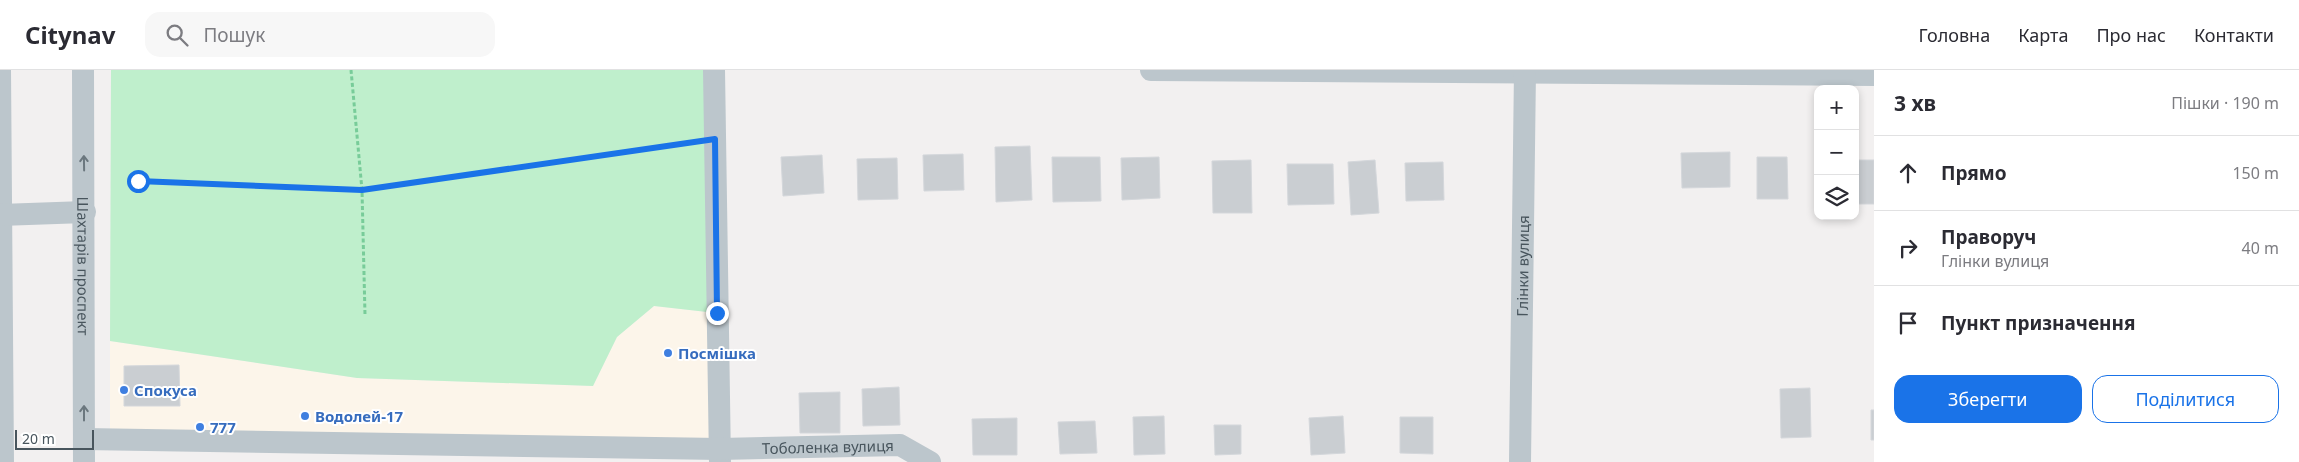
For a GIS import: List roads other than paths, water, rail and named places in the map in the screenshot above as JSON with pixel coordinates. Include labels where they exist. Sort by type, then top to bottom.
[{"type":"street","points":[[0,70],[2,462]]},
{"type":"street","name":"Шахтарів проспект","points":[[83,70],[85,212],[84,462]]},
{"type":"street","points":[[714,70],[720,455]]},
{"type":"street","points":[[1151,70],[1525,71],[1874,75]]},
{"type":"street","name":"Глінки вулиця","points":[[1520,462],[1525,71]]},
{"type":"street","points":[[1,215],[85,212]]},
{"type":"street","name":"Тоболенка вулиця","points":[[84,440],[720,455],[900,444],[930,462]]},
{"type":"place","name":"Посмішка","points":[[668,353]]},
{"type":"place","name":"Спокуса","points":[[124,390]]},
{"type":"place","name":"Водолей-17","points":[[305,416]]},
{"type":"place","name":"777","points":[[200,427]]}]
